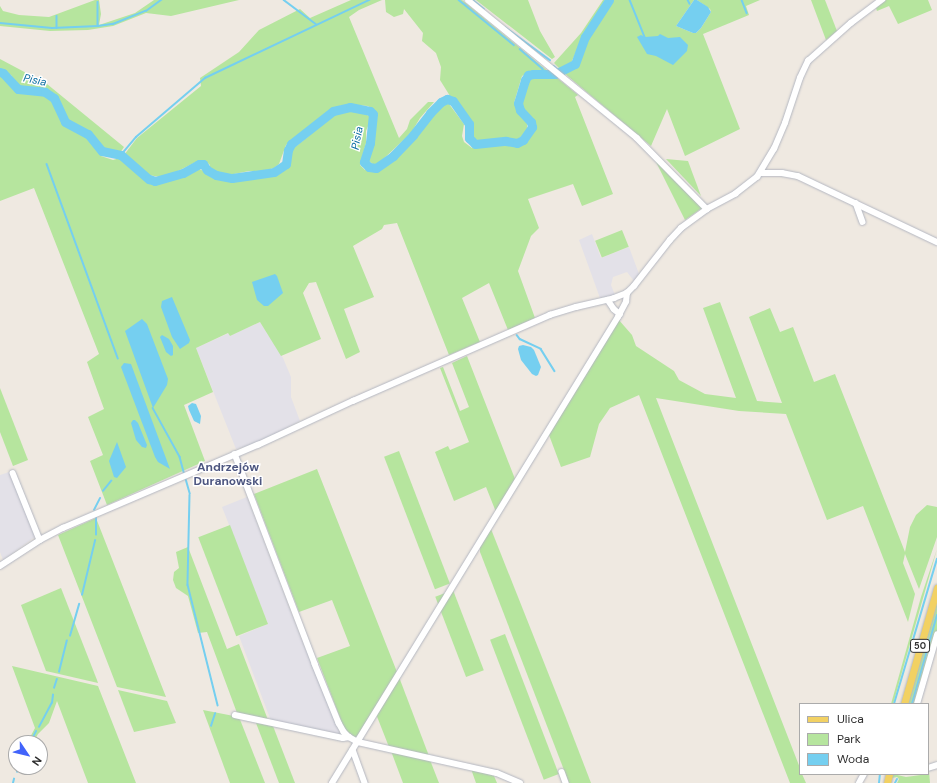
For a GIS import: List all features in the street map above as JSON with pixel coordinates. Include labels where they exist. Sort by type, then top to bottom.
[{"type":"main road","name":"50","points":[[904,703],[937,588]]},
{"type":"street","points":[[468,0],[637,138],[707,209]]},
{"type":"street","points":[[0,566],[40,540],[235,454],[258,446],[353,401],[556,313],[608,300],[627,293],[670,240],[688,222],[745,187],[761,172],[785,123],[800,78],[808,61],[850,23],[882,0]]},
{"type":"street","points":[[761,172],[782,173],[798,176],[937,242]]},
{"type":"street","points":[[856,203],[863,222]]},
{"type":"street","points":[[332,783],[620,314],[626,302],[627,293]]},
{"type":"street","points":[[608,300],[614,309],[620,314]]},
{"type":"street","points":[[235,454],[335,714],[342,728],[349,737],[358,742],[497,773],[520,783]]},
{"type":"street","points":[[13,472],[40,540]]},
{"type":"street","points":[[917,703],[937,635]]},
{"type":"street","points":[[235,715],[343,738],[349,737]]},
{"type":"street","points":[[353,750],[365,783]]},
{"type":"street","points":[[562,772],[566,783]]},
{"type":"shaded area","points":[[592,234],[601,258],[629,247],[639,274],[634,281],[627,272],[613,277],[611,285],[615,295],[600,298],[579,240]]},
{"type":"shaded area","points":[[260,322],[283,358],[291,377],[291,397],[300,421],[255,444],[236,449],[196,348],[229,333],[230,336]]},
{"type":"shaded area","points":[[9,472],[35,537],[3,560],[0,552],[0,475]]},
{"type":"shaded area","points":[[247,497],[297,628],[340,734],[271,721],[239,636],[268,624],[222,507]]},
{"type":"green space","points":[[95,0],[99,0],[101,14],[99,25],[135,13],[154,0],[239,0],[171,16],[146,13],[113,26],[88,30],[50,31],[0,26],[0,6],[3,11],[19,15],[49,17]]},
{"type":"green space","points":[[351,0],[382,0],[359,10],[349,17],[399,138],[407,129],[410,120],[428,102],[434,102],[420,118],[411,133],[379,163],[374,165],[368,160],[368,152],[371,147],[377,116],[374,110],[368,106],[357,105],[342,105],[329,111],[286,145],[279,164],[274,168],[263,171],[249,171],[229,175],[210,170],[210,165],[205,161],[198,161],[176,172],[161,177],[148,175],[124,155],[137,138],[201,86],[200,78],[239,52],[259,30],[300,9],[310,18]]},
{"type":"green space","points":[[385,0],[462,0],[549,72],[527,73],[522,76],[514,103],[527,123],[527,129],[523,135],[517,140],[494,139],[485,142],[474,139],[470,122],[456,99],[450,96],[440,80],[441,67],[436,53],[422,41],[423,33],[404,9],[403,14],[394,17],[386,12]]},
{"type":"green space","points":[[476,0],[528,0],[540,31],[555,57],[552,59]]},
{"type":"green space","points":[[603,0],[605,0],[584,34],[571,63],[564,68],[559,68],[554,63],[581,33]]},
{"type":"green space","points":[[612,0],[694,0],[676,26],[696,33],[711,12],[710,9],[697,0],[760,0],[746,6],[749,15],[703,34],[740,129],[685,156],[667,109],[651,146],[564,73],[577,63],[587,39]]},
{"type":"green space","points":[[811,0],[825,0],[837,31],[826,40]]},
{"type":"green space","points":[[886,0],[928,0],[932,10],[898,24],[889,6],[877,11],[876,8]]},
{"type":"green space","points":[[0,59],[47,84],[124,147],[120,153],[106,152],[102,149],[95,137],[85,129],[66,120],[61,110],[61,103],[56,96],[46,90],[22,88],[16,83],[11,75],[0,70]]},
{"type":"green space","points":[[0,75],[7,79],[16,91],[48,97],[55,105],[63,123],[75,132],[89,137],[101,156],[113,160],[120,158],[145,180],[157,184],[168,182],[199,169],[225,180],[237,181],[274,174],[288,165],[290,151],[334,113],[342,111],[361,112],[369,116],[370,121],[366,131],[366,143],[360,165],[365,170],[378,171],[393,159],[425,125],[438,108],[445,103],[449,104],[464,124],[462,136],[464,142],[472,148],[501,144],[516,146],[524,143],[535,129],[533,121],[522,108],[520,103],[523,91],[533,76],[556,77],[578,95],[575,97],[613,194],[582,206],[573,184],[528,199],[539,228],[531,236],[518,271],[535,318],[508,330],[489,283],[462,298],[480,342],[449,355],[397,223],[384,225],[382,229],[353,246],[374,297],[344,309],[360,352],[346,359],[316,282],[309,283],[303,293],[321,339],[281,356],[260,322],[230,336],[228,333],[196,348],[213,392],[184,405],[205,461],[107,505],[90,461],[103,455],[88,417],[104,409],[87,362],[99,354],[34,188],[0,201]]},
{"type":"green space","points":[[666,159],[688,161],[701,196]]},
{"type":"green space","points":[[655,160],[702,208],[685,220]]},
{"type":"green space","points":[[622,230],[629,247],[602,258],[595,241]]},
{"type":"green space","points":[[720,302],[757,401],[782,403],[749,317],[770,308],[780,332],[793,327],[814,382],[835,374],[905,552],[910,527],[916,515],[927,505],[937,507],[937,537],[919,589],[905,554],[903,563],[915,594],[908,622],[863,506],[827,520],[786,414],[739,411],[656,398],[799,765],[799,775],[802,775],[806,783],[790,783],[639,395],[610,408],[599,424],[590,457],[561,467],[549,435],[618,319],[632,335],[636,346],[674,371],[679,380],[705,394],[736,398],[703,308]]},
{"type":"green space","points":[[467,356],[515,479],[496,512],[486,487],[454,501],[435,452],[448,446],[450,450],[469,442],[440,368],[443,367],[460,411],[469,407],[452,363]]},
{"type":"green space","points":[[0,388],[28,460],[13,466],[0,432]]},
{"type":"green space","points":[[399,451],[450,584],[435,589],[384,457]]},
{"type":"green space","points":[[317,469],[397,672],[362,731],[355,738],[349,735],[344,728],[317,658],[350,646],[332,600],[299,612],[254,494]]},
{"type":"green space","points":[[96,518],[166,697],[117,687],[58,535]]},
{"type":"green space","points":[[230,525],[268,624],[236,636],[198,537]]},
{"type":"green space","points":[[491,529],[591,783],[569,783],[480,552],[480,546]]},
{"type":"green space","points":[[188,547],[227,649],[239,644],[268,720],[237,713],[207,632],[198,633],[188,596],[176,588],[173,580],[174,572],[179,568],[176,552]]},
{"type":"green space","points":[[937,549],[893,703],[891,703],[921,597]]},
{"type":"green space","points":[[61,588],[98,683],[46,671],[21,605]]},
{"type":"green space","points":[[453,590],[484,670],[466,677],[435,597]]},
{"type":"green space","points":[[937,603],[937,631],[916,703],[908,703]]},
{"type":"green space","points":[[505,634],[559,774],[544,780],[490,640]]},
{"type":"green space","points":[[12,666],[98,686],[136,783],[88,783],[57,701],[49,723],[37,735],[31,735],[35,728]]},
{"type":"green space","points":[[399,677],[429,756],[389,747],[376,714]]},
{"type":"green space","points":[[118,690],[167,701],[176,723],[134,732]]},
{"type":"green space","points":[[203,710],[239,717],[265,783],[230,783]]},
{"type":"green space","points":[[256,723],[273,726],[295,783],[279,783]]},
{"type":"green space","points":[[391,751],[430,760],[439,783],[403,783]]},
{"type":"green space","points":[[471,769],[494,776],[497,783],[476,783]]},
{"type":"green space","points":[[929,771],[930,783],[897,783],[899,779],[897,777],[892,778],[893,775],[906,777],[929,775]]},
{"type":"water","points":[[694,0],[697,0],[708,7],[711,12],[696,33],[676,26]]},
{"type":"water","points":[[660,34],[668,38],[680,37],[688,45],[687,51],[673,65],[656,56],[647,54],[637,37],[641,35],[645,37],[658,36]]},
{"type":"water","points":[[275,274],[283,293],[268,306],[264,306],[257,300],[252,282]]},
{"type":"water","points":[[172,297],[190,340],[189,343],[180,349],[172,337],[161,307],[162,301]]},
{"type":"water","points":[[142,319],[147,324],[168,379],[167,385],[153,408],[125,331]]},
{"type":"water","points":[[162,335],[169,339],[173,346],[173,355],[171,356],[166,352],[160,337]]},
{"type":"water","points":[[523,345],[531,347],[534,350],[541,367],[538,375],[536,376],[532,374],[521,360],[518,349],[519,346]]},
{"type":"water","points":[[124,363],[131,364],[170,469],[158,462],[155,457],[121,367]]},
{"type":"water","points":[[192,403],[196,404],[201,416],[200,424],[194,421],[189,410],[188,406]]},
{"type":"water","points":[[133,420],[138,423],[147,445],[146,448],[142,447],[136,440],[131,423]]},
{"type":"water","points":[[117,442],[126,467],[117,478],[114,477],[109,461]]},
{"type":"waterway","points":[[0,23],[52,28],[113,24],[146,11],[161,0]]},
{"type":"waterway","points":[[284,0],[316,24]]},
{"type":"waterway","points":[[121,155],[136,137],[205,78],[369,0]]},
{"type":"waterway","points":[[459,0],[514,45]]},
{"type":"waterway","points":[[473,0],[484,9]]},
{"type":"waterway","name":"Pisia","points":[[0,72],[3,73],[18,89],[45,92],[54,98],[65,122],[88,134],[102,151],[121,155],[149,179],[155,181],[183,173],[199,164],[203,164],[207,170],[216,175],[232,178],[274,172],[286,164],[288,150],[291,144],[333,111],[350,107],[370,111],[373,114],[370,143],[364,162],[369,167],[376,168],[393,156],[413,135],[430,113],[441,102],[447,99],[453,101],[469,124],[469,138],[475,144],[506,141],[517,143],[523,140],[532,127],[531,122],[520,110],[518,103],[528,75],[555,74],[575,64],[585,37],[609,0]]},
{"type":"waterway","points":[[630,0],[645,37]]},
{"type":"waterway","points":[[688,0],[690,4]]},
{"type":"waterway","points":[[742,0],[747,13]]},
{"type":"waterway","points":[[98,2],[98,26]]},
{"type":"waterway","points":[[57,16],[57,28]]},
{"type":"waterway","points":[[505,27],[550,60]]},
{"type":"waterway","points":[[520,49],[542,68],[547,75]]},
{"type":"waterway","points":[[554,66],[560,71]]},
{"type":"waterway","points":[[47,164],[118,358]]},
{"type":"waterway","points":[[517,335],[520,339],[541,349],[555,371]]},
{"type":"waterway","points":[[153,408],[180,457],[184,472]]},
{"type":"waterway","points":[[186,479],[190,493]]},
{"type":"waterway","points":[[103,491],[111,481]]},
{"type":"waterway","points":[[190,495],[188,585],[218,705]]},
{"type":"waterway","points":[[94,510],[100,498]]},
{"type":"waterway","points":[[96,518],[96,535]]},
{"type":"waterway","points":[[82,595],[95,541]]},
{"type":"waterway","points":[[894,703],[937,559]]},
{"type":"waterway","points":[[70,636],[79,604]]},
{"type":"waterway","points":[[912,703],[937,615]]},
{"type":"waterway","points":[[59,672],[67,641]]},
{"type":"waterway","points":[[54,688],[57,679]]},
{"type":"waterway","points":[[39,727],[52,703],[53,695]]},
{"type":"waterway","points":[[211,726],[215,714]]},
{"type":"waterway","points":[[34,735],[36,731]]},
{"type":"waterway","points":[[879,783],[880,775]]},
{"type":"waterway","points":[[13,783],[14,779]]},
{"type":"waterway","points":[[895,783],[897,779]]},
{"type":"district","name":"Andrzejów Duranowski","points":[[228,475]]}]
